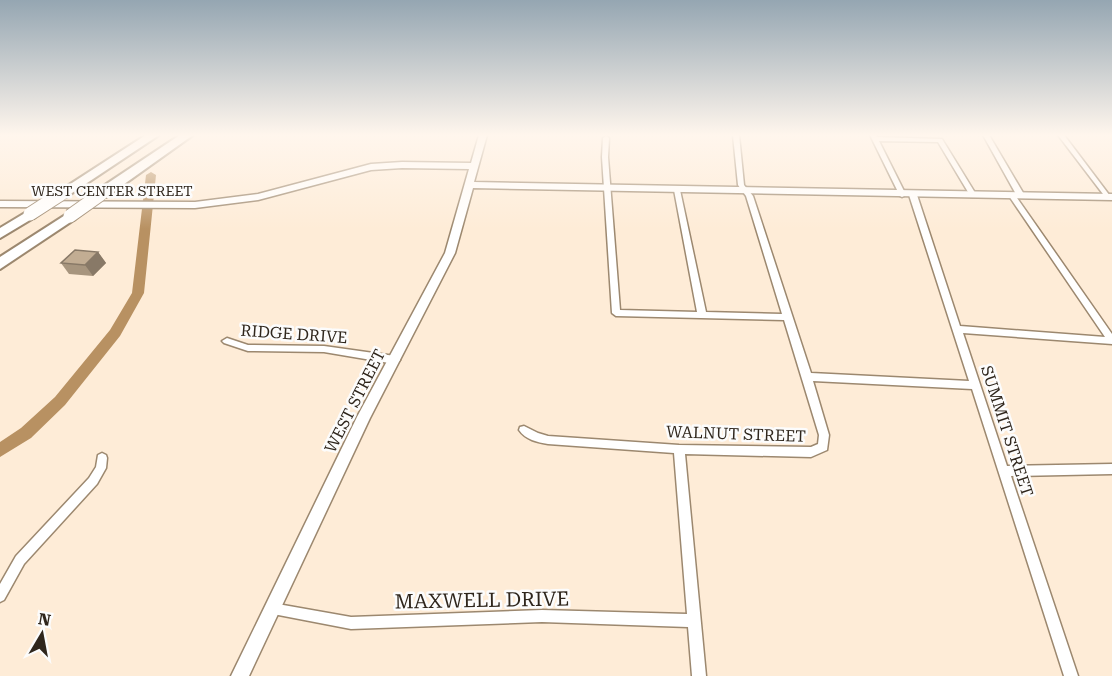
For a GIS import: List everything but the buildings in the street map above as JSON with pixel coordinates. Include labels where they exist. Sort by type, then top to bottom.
[{"type":"highway","points":[[0,234],[104,167]]},
{"type":"highway","points":[[0,264],[141,167]]},
{"type":"street","name":"WEST CENTER STREET","points":[[0,204],[157,206],[216,203],[258,197],[377,167]]},
{"type":"street","name":"WEST STREET","points":[[240,676],[360,426],[450,253],[472,167]]},
{"type":"street","points":[[606,167],[616,313],[788,317]]},
{"type":"street","name":"WALNUT STREET","points":[[524,430],[535,437],[548,440],[679,448],[812,452],[824,447],[824,435],[807,377],[746,190],[741,185],[739,167]]},
{"type":"street","points":[[888,167],[902,195]]},
{"type":"street","points":[[956,167],[973,196]]},
{"type":"street","points":[[1002,167],[1017,196],[1112,341]]},
{"type":"street","points":[[1086,167],[1110,197]]},
{"type":"street","points":[[468,185],[902,195],[1110,197]]},
{"type":"street","points":[[677,190],[702,315]]},
{"type":"street","name":"SUMMIT STREET","points":[[913,195],[1071,676]]},
{"type":"street","points":[[957,329],[1112,341]]},
{"type":"street","name":"RIDGE DRIVE","points":[[227,341],[234,346],[248,348],[324,349],[395,360]]},
{"type":"street","points":[[807,377],[976,385]]},
{"type":"street","points":[[679,448],[699,676]]},
{"type":"street","points":[[0,596],[20,560],[93,481],[101,468],[102,458]]},
{"type":"street","points":[[1005,471],[1112,469]]},
{"type":"street","name":"MAXWELL DRIVE","points":[[272,609],[351,623],[542,616],[694,621]]},
{"type":"waterway","points":[[0,450],[26,433],[60,401],[115,333],[138,293],[151,175]]}]
